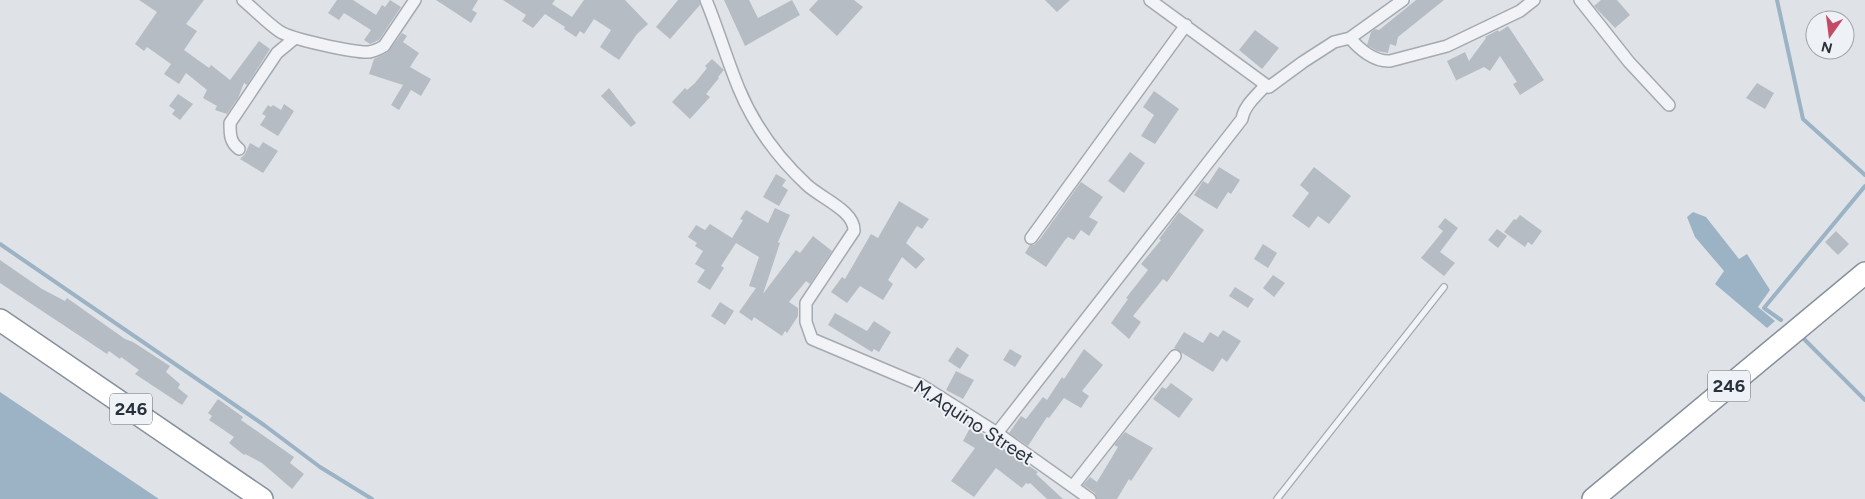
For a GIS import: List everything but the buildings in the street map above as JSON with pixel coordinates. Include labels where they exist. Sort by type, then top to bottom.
[{"type":"highway","name":"246","points":[[1593,499],[1865,273]]},
{"type":"highway","name":"246","points":[[0,320],[262,499]]},
{"type":"street","points":[[244,0],[280,32],[295,38],[357,51],[377,50],[384,46],[415,0]]},
{"type":"street","name":"M.Aquino Street","points":[[706,0],[739,90],[754,120],[795,174],[814,192],[847,214],[854,225],[854,231],[806,303],[806,322],[812,339],[921,385],[997,433],[1090,499]]},
{"type":"street","points":[[1150,0],[1269,87]]},
{"type":"street","points":[[997,433],[1242,118],[1243,112],[1251,101],[1265,86],[1269,87],[1334,42],[1350,38],[1403,0]]},
{"type":"street","points":[[1350,38],[1374,58],[1382,62],[1390,61],[1447,46],[1520,11],[1534,0]]},
{"type":"street","points":[[1580,0],[1629,62],[1668,105]]},
{"type":"street","points":[[1031,238],[1186,25]]},
{"type":"street","points":[[239,149],[233,144],[230,135],[230,123],[277,53],[295,38]]},
{"type":"street","points":[[1073,486],[1175,356]]},
{"type":"lane","points":[[1277,499],[1444,287]]},
{"type":"water","points":[[1693,212],[1706,217],[1739,259],[1747,254],[1770,290],[1758,307],[1775,321],[1767,328],[1715,284],[1724,271],[1695,237],[1687,217]]},
{"type":"water","points":[[0,392],[159,499],[0,499]]},
{"type":"waterway","points":[[1777,0],[1803,119],[1865,175]]},
{"type":"waterway","points":[[1781,320],[1764,308],[1865,186]]},
{"type":"waterway","points":[[0,244],[264,425],[320,467],[372,499]]},
{"type":"waterway","points":[[1801,336],[1865,400]]}]
